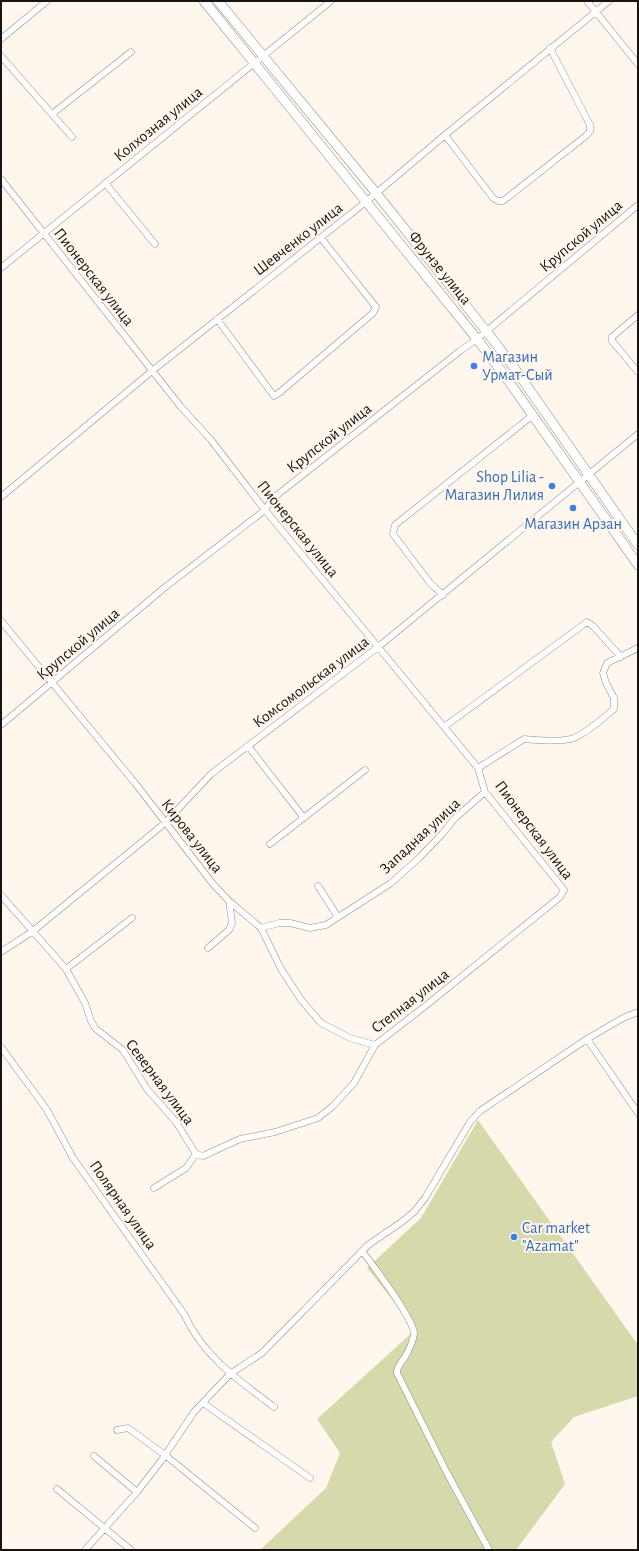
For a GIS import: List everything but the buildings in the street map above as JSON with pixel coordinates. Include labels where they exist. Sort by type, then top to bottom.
[{"type":"main road","name":"Фрунзе улица","points":[[204,1],[478,339],[638,565]]},
{"type":"main road","name":"Фрунзе улица","points":[[218,1],[376,193],[487,332],[515,369],[638,545]]},
{"type":"street","points":[[1,39],[48,1]]},
{"type":"street","name":"Колхозная улица","points":[[1,268],[331,1]]},
{"type":"street","points":[[587,1],[638,64]]},
{"type":"street","name":"Шевченко улица","points":[[1,497],[152,371],[367,201],[445,134],[609,1]]},
{"type":"street","points":[[445,134],[493,198],[498,201],[504,200],[587,135],[590,131],[590,125],[550,48]]},
{"type":"street","points":[[52,114],[130,52]]},
{"type":"street","points":[[1,56],[72,137]]},
{"type":"street","name":"Пионерская улица","points":[[1,180],[180,407],[211,440],[265,510],[478,768],[485,792],[561,884],[564,890],[560,897]]},
{"type":"street","points":[[106,183],[155,244]]},
{"type":"street","name":"Крупской улица","points":[[1,725],[164,588],[265,510],[272,499],[460,351],[487,332],[638,205]]},
{"type":"street","points":[[217,319],[274,396],[279,393],[373,313],[376,307],[321,238]]},
{"type":"street","points":[[638,314],[612,337],[612,341],[638,372]]},
{"type":"street","points":[[443,595],[430,583],[393,534],[394,525],[533,415]]},
{"type":"street","name":"Комсомольская улица","points":[[1,952],[33,931],[165,822],[212,774],[378,647],[638,434]]},
{"type":"street","name":"Кирова улица","points":[[1,621],[135,783],[213,884],[229,901],[261,928],[281,969],[302,1001],[321,1023],[350,1038],[375,1045]]},
{"type":"street","points":[[444,727],[587,622],[593,626],[622,657]]},
{"type":"street","points":[[478,768],[524,739],[573,739],[596,724],[614,709],[614,698],[606,683],[603,673],[608,663],[638,648]]},
{"type":"street","points":[[248,746],[304,818]]},
{"type":"street","points":[[270,844],[365,770]]},
{"type":"street","name":"Западная улица","points":[[261,928],[279,923],[310,928],[326,925],[391,882],[419,858],[455,818],[485,792]]},
{"type":"street","points":[[318,886],[338,917]]},
{"type":"street","name":"Северная улица","points":[[1,896],[66,969],[85,1003],[91,1021],[96,1029],[123,1050],[147,1089],[176,1122],[196,1154]]},
{"type":"street","name":"Степная улица","points":[[196,1154],[203,1156],[240,1139],[275,1132],[318,1118],[333,1106],[354,1083],[375,1045],[560,897]]},
{"type":"street","points":[[208,948],[229,930],[232,923],[229,901]]},
{"type":"street","points":[[66,969],[132,918]]},
{"type":"street","points":[[85,1550],[104,1527],[137,1492],[165,1455],[194,1412],[230,1374],[262,1353],[368,1245],[414,1212],[470,1122],[480,1111],[587,1039],[622,1018],[638,1012]]},
{"type":"street","points":[[587,1039],[638,1114]]},
{"type":"street","name":"Полярная улица","points":[[1,1047],[47,1110],[73,1158],[184,1314],[189,1326],[210,1355],[230,1374],[274,1408]]},
{"type":"street","points":[[154,1188],[186,1168],[196,1154]]},
{"type":"street","points":[[362,1251],[405,1312],[413,1327],[414,1333],[411,1345],[406,1356],[398,1366],[397,1373],[447,1473],[489,1550]]},
{"type":"street","points":[[203,1402],[310,1478]]},
{"type":"street","points":[[117,1430],[128,1428],[165,1455],[255,1528]]},
{"type":"street","points":[[94,1456],[137,1492]]},
{"type":"street","points":[[57,1489],[131,1550]]},
{"type":"green space","points":[[478,1120],[638,1345],[638,1396],[574,1417],[551,1442],[565,1484],[516,1550],[260,1550],[326,1488],[340,1453],[317,1419],[416,1329],[367,1268],[421,1218]]},
{"type":"place","name":"Магазин Урмат-Сый","points":[[474,366]]},
{"type":"place","name":"Shop Lilia - Магазин Лилия","points":[[552,486]]},
{"type":"place","name":"Магазин Арзан","points":[[573,508]]},
{"type":"place","name":"Car market \"Azamat\"","points":[[514,1237]]}]
